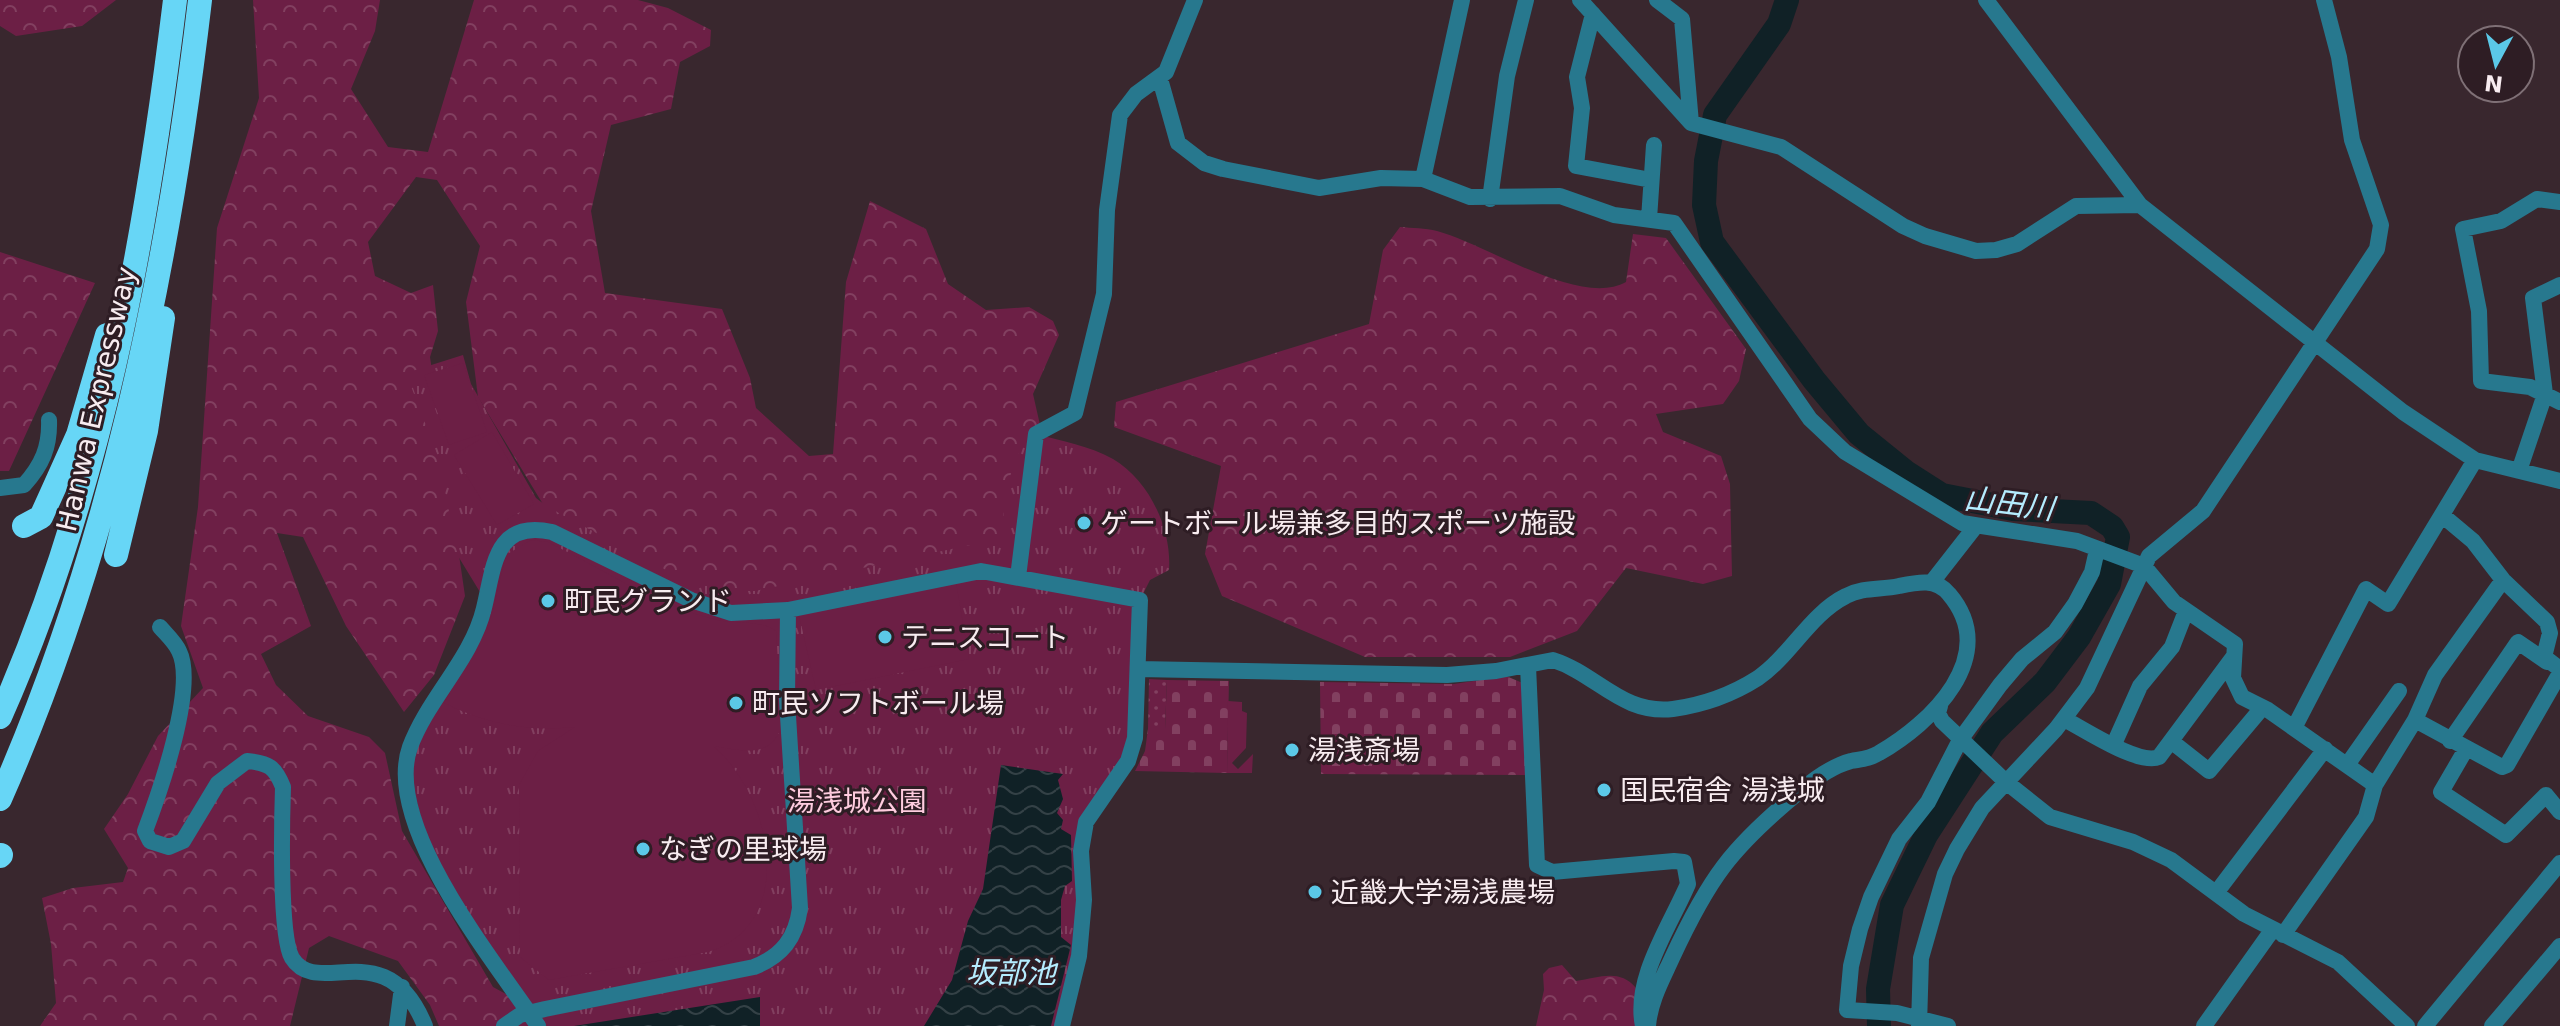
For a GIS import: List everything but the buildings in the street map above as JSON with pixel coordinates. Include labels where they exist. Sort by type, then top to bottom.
[{"type":"highway","name":"Hanwa Expressway","points":[[0,799],[61,637],[110,485],[145,339],[200,0]]},
{"type":"highway","name":"Hanwa Expressway","points":[[0,717],[49,594],[93,457],[128,307],[174,10]]},
{"type":"highway","points":[[24,526],[41,517],[78,435],[117,295],[160,112]]},
{"type":"highway","points":[[116,555],[158,363],[179,144]]},
{"type":"street","points":[[1018,577],[1036,434],[1075,413],[1100,321],[1106,276],[1107,210],[1120,115],[1136,94],[1160,79],[1171,62],[1195,0]]},
{"type":"street","points":[[1423,179],[1462,0]]},
{"type":"street","points":[[1490,199],[1507,76],[1526,0]]},
{"type":"street","points":[[1580,0],[1694,124],[1781,147],[1903,226],[1976,251],[1996,250],[2017,244],[2076,206],[2140,205]]},
{"type":"street","points":[[1657,0],[1682,19],[1694,124]]},
{"type":"street","points":[[1986,0],[2140,205],[2403,412],[2475,460],[2560,481]]},
{"type":"street","points":[[1920,1022],[1921,958],[1945,874],[1982,808],[2002,777],[2064,719],[2087,688],[2140,564],[2203,511],[2315,340],[2371,262],[2382,233],[2352,140],[2339,57],[2324,0]]},
{"type":"street","points":[[1593,14],[1577,77],[1582,108],[1576,166],[1651,180]]},
{"type":"street","points":[[1160,79],[1178,143],[1204,163],[1319,188],[1381,178],[1423,179],[1470,197],[1560,196],[1601,212],[1674,223],[1797,401],[1824,434],[1903,490],[1949,518],[1975,527],[2077,541],[2152,571],[2169,598],[2231,639],[2235,655],[2233,678],[2236,689],[2247,701],[2294,728],[2375,785]]},
{"type":"street","points":[[1649,219],[1654,145]]},
{"type":"street","points":[[2552,398],[2530,387],[2481,381],[2479,311],[2463,229],[2501,221],[2537,199],[2560,202]]},
{"type":"street","points":[[2519,471],[2552,398],[2533,298],[2560,285]]},
{"type":"street","points":[[0,488],[24,485],[39,469],[50,439],[49,420]]},
{"type":"street","points":[[2294,728],[2366,589],[2388,604],[2475,460]]},
{"type":"street","points":[[2442,515],[2473,541],[2503,580],[2550,627],[2544,650],[2556,668]]},
{"type":"street","points":[[1138,669],[1447,675],[1528,666],[1546,659],[1560,662],[1621,700],[1642,708],[1694,705],[1720,697],[1761,676],[1826,608],[1847,595],[1932,582],[1975,527]]},
{"type":"street","points":[[534,1020],[444,887],[419,831],[407,774],[411,745],[478,627],[491,567],[500,547],[520,532],[540,529],[718,611],[757,614],[788,610],[970,572],[1018,577],[1140,600],[1132,750],[1092,809],[1082,838],[1082,928],[1062,1026]]},
{"type":"street","points":[[1948,1026],[1920,1022],[1897,1013],[1847,1010],[1851,966],[1871,897],[1899,839],[1928,802],[1963,742],[2022,659],[2062,623],[2092,572],[2100,551]]},
{"type":"street","points":[[2204,1026],[2366,817],[2375,785],[2415,720],[2435,675],[2503,580]]},
{"type":"street","points":[[1646,1026],[1657,990],[1699,901],[1725,860],[1745,838],[1808,785],[1848,763],[1878,754],[1906,736],[1940,706],[1966,660],[1967,642],[1964,626],[1950,595],[1932,582]]},
{"type":"street","points":[[504,1026],[754,967],[772,959],[790,941],[800,908],[787,700],[788,610]]},
{"type":"street","points":[[2114,744],[2140,686],[2172,647],[2186,611]]},
{"type":"street","points":[[160,627],[180,652],[184,674],[164,785],[145,831],[150,841],[169,847],[183,841],[218,783],[247,761],[266,763],[276,769],[283,787],[286,932],[291,957],[303,969],[319,973],[372,973],[390,977],[418,1008],[425,1026]]},
{"type":"street","points":[[2450,741],[2518,642],[2556,668]]},
{"type":"street","points":[[2064,719],[2136,757],[2153,760],[2171,741],[2235,655]]},
{"type":"street","points":[[1528,666],[1537,865],[1552,872],[1674,861],[1684,862],[1687,866],[1688,884],[1645,980],[1641,997],[1646,1026]]},
{"type":"street","points":[[2415,720],[2498,768],[2507,765],[2556,668]]},
{"type":"street","points":[[2347,765],[2399,691]]},
{"type":"street","points":[[1940,706],[1940,719],[2050,817],[2147,847],[2278,932],[2353,973],[2407,1026]]},
{"type":"street","points":[[2171,741],[2209,771],[2262,708]]},
{"type":"street","points":[[2216,893],[2325,749]]},
{"type":"street","points":[[2466,749],[2441,792],[2506,835],[2546,795],[2560,812]]},
{"type":"street","points":[[2425,1026],[2560,863]]},
{"type":"street","points":[[2492,1026],[2560,946]]},
{"type":"street","points":[[397,1026],[402,987]]},
{"type":"green space","points":[[0,0],[116,0],[82,26],[16,36],[0,26]]},
{"type":"green space","points":[[253,0],[380,0],[375,31],[351,89],[388,147],[428,152],[474,0],[638,0],[668,8],[711,30],[710,46],[680,62],[671,109],[611,125],[591,211],[605,293],[722,309],[750,378],[756,408],[809,456],[833,454],[846,282],[870,201],[926,229],[948,284],[986,310],[1029,307],[1053,321],[1059,335],[1033,394],[1047,456],[1001,548],[754,604],[700,594],[555,524],[478,397],[466,302],[480,246],[437,180],[416,177],[368,242],[375,276],[411,293],[433,285],[438,331],[430,357],[465,596],[434,675],[404,712],[346,626],[303,537],[277,533],[311,626],[261,654],[276,685],[308,716],[369,737],[385,753],[402,831],[493,987],[555,1021],[574,1026],[439,1026],[430,1005],[398,961],[329,936],[309,948],[290,1026],[40,1026],[56,1003],[51,944],[42,898],[73,888],[123,882],[128,868],[104,829],[128,794],[158,736],[203,688],[181,626],[198,507],[217,228],[259,98]]},
{"type":"green space","points":[[1400,227],[1437,231],[1559,281],[1607,288],[1626,282],[1633,234],[1666,238],[1746,349],[1739,381],[1723,404],[1656,414],[1663,432],[1721,456],[1730,484],[1732,576],[1703,584],[1626,568],[1577,631],[1510,657],[1365,657],[1222,596],[1205,554],[1221,466],[1114,427],[1116,402],[1369,324],[1383,250]]},
{"type":"green space","points":[[0,252],[95,283],[9,471],[0,471]]},
{"type":"green space","name":"湯浅城公園","points":[[463,355],[471,384],[536,498],[655,565],[713,587],[755,591],[989,541],[998,535],[1002,525],[1014,464],[1036,434],[1104,454],[1137,479],[1162,522],[1167,538],[1169,570],[1150,580],[1140,600],[1135,738],[1092,809],[1062,1026],[538,1026],[433,866],[407,763],[478,627],[483,597],[458,556],[438,457],[406,373]]},
{"type":"green space","points":[[463,363],[487,432],[449,445],[424,375]]},
{"type":"green space","points":[[492,432],[534,504],[497,525],[454,455]]},
{"type":"green space","points":[[531,540],[548,542],[673,606],[717,620],[756,624],[776,631],[782,726],[777,737],[770,744],[754,750],[713,746],[733,768],[750,795],[761,825],[767,857],[765,887],[755,915],[737,937],[708,952],[549,980],[520,957],[519,785],[538,751],[575,727],[508,725],[444,703],[491,617],[506,555]]},
{"type":"green space","name":"テニスコート","points":[[956,582],[969,659],[816,690],[799,615]]},
{"type":"green space","points":[[1506,676],[1525,684],[1526,775],[1321,774],[1320,682],[1454,684]]},
{"type":"green space","points":[[1149,679],[1167,680],[1165,729],[1148,729]]},
{"type":"green space","points":[[1167,680],[1229,681],[1227,773],[1135,771],[1145,751],[1148,729],[1165,729]]},
{"type":"green space","points":[[1228,701],[1242,702],[1242,711],[1247,713],[1246,748],[1232,763],[1238,769],[1253,754],[1252,773],[1227,773]]},
{"type":"green space","points":[[1562,965],[1576,981],[1616,976],[1629,982],[1636,988],[1636,1026],[1536,1026],[1544,990],[1543,974],[1549,968]]},
{"type":"water","name":"坂部池","points":[[1001,765],[1063,774],[1058,780],[1063,799],[1057,813],[1063,820],[1061,829],[1071,835],[1072,881],[1065,886],[1061,900],[1061,937],[1071,945],[1051,1026],[924,1026],[952,980],[968,921],[983,889]]},
{"type":"water","points":[[760,997],[760,1026],[574,1026]]},
{"type":"waterway","name":"山田川","points":[[1787,0],[1779,24],[1715,115],[1706,161],[1704,205],[1712,242],[1814,380],[1859,434],[1906,472],[1942,495],[2013,509],[2091,513],[2112,527],[2118,537],[2109,584],[2079,637],[2045,682],[1992,733],[1926,835],[1892,905],[1878,989],[1879,1026]]},
{"type":"place","name":"ゲートボール場兼多目的スポーツ施設","points":[[1084,523]]},
{"type":"place","name":"町民グランド","points":[[548,601]]},
{"type":"place","name":"テニスコート","points":[[885,637]]},
{"type":"place","name":"町民ソフトボール場","points":[[736,703]]},
{"type":"place","name":"湯浅斎場","points":[[1292,750]]},
{"type":"place","name":"国民宿舎 湯浅城","points":[[1604,790]]},
{"type":"place","name":"なぎの里球場","points":[[643,849]]},
{"type":"place","name":"近畿大学湯浅農場","points":[[1315,892]]}]
